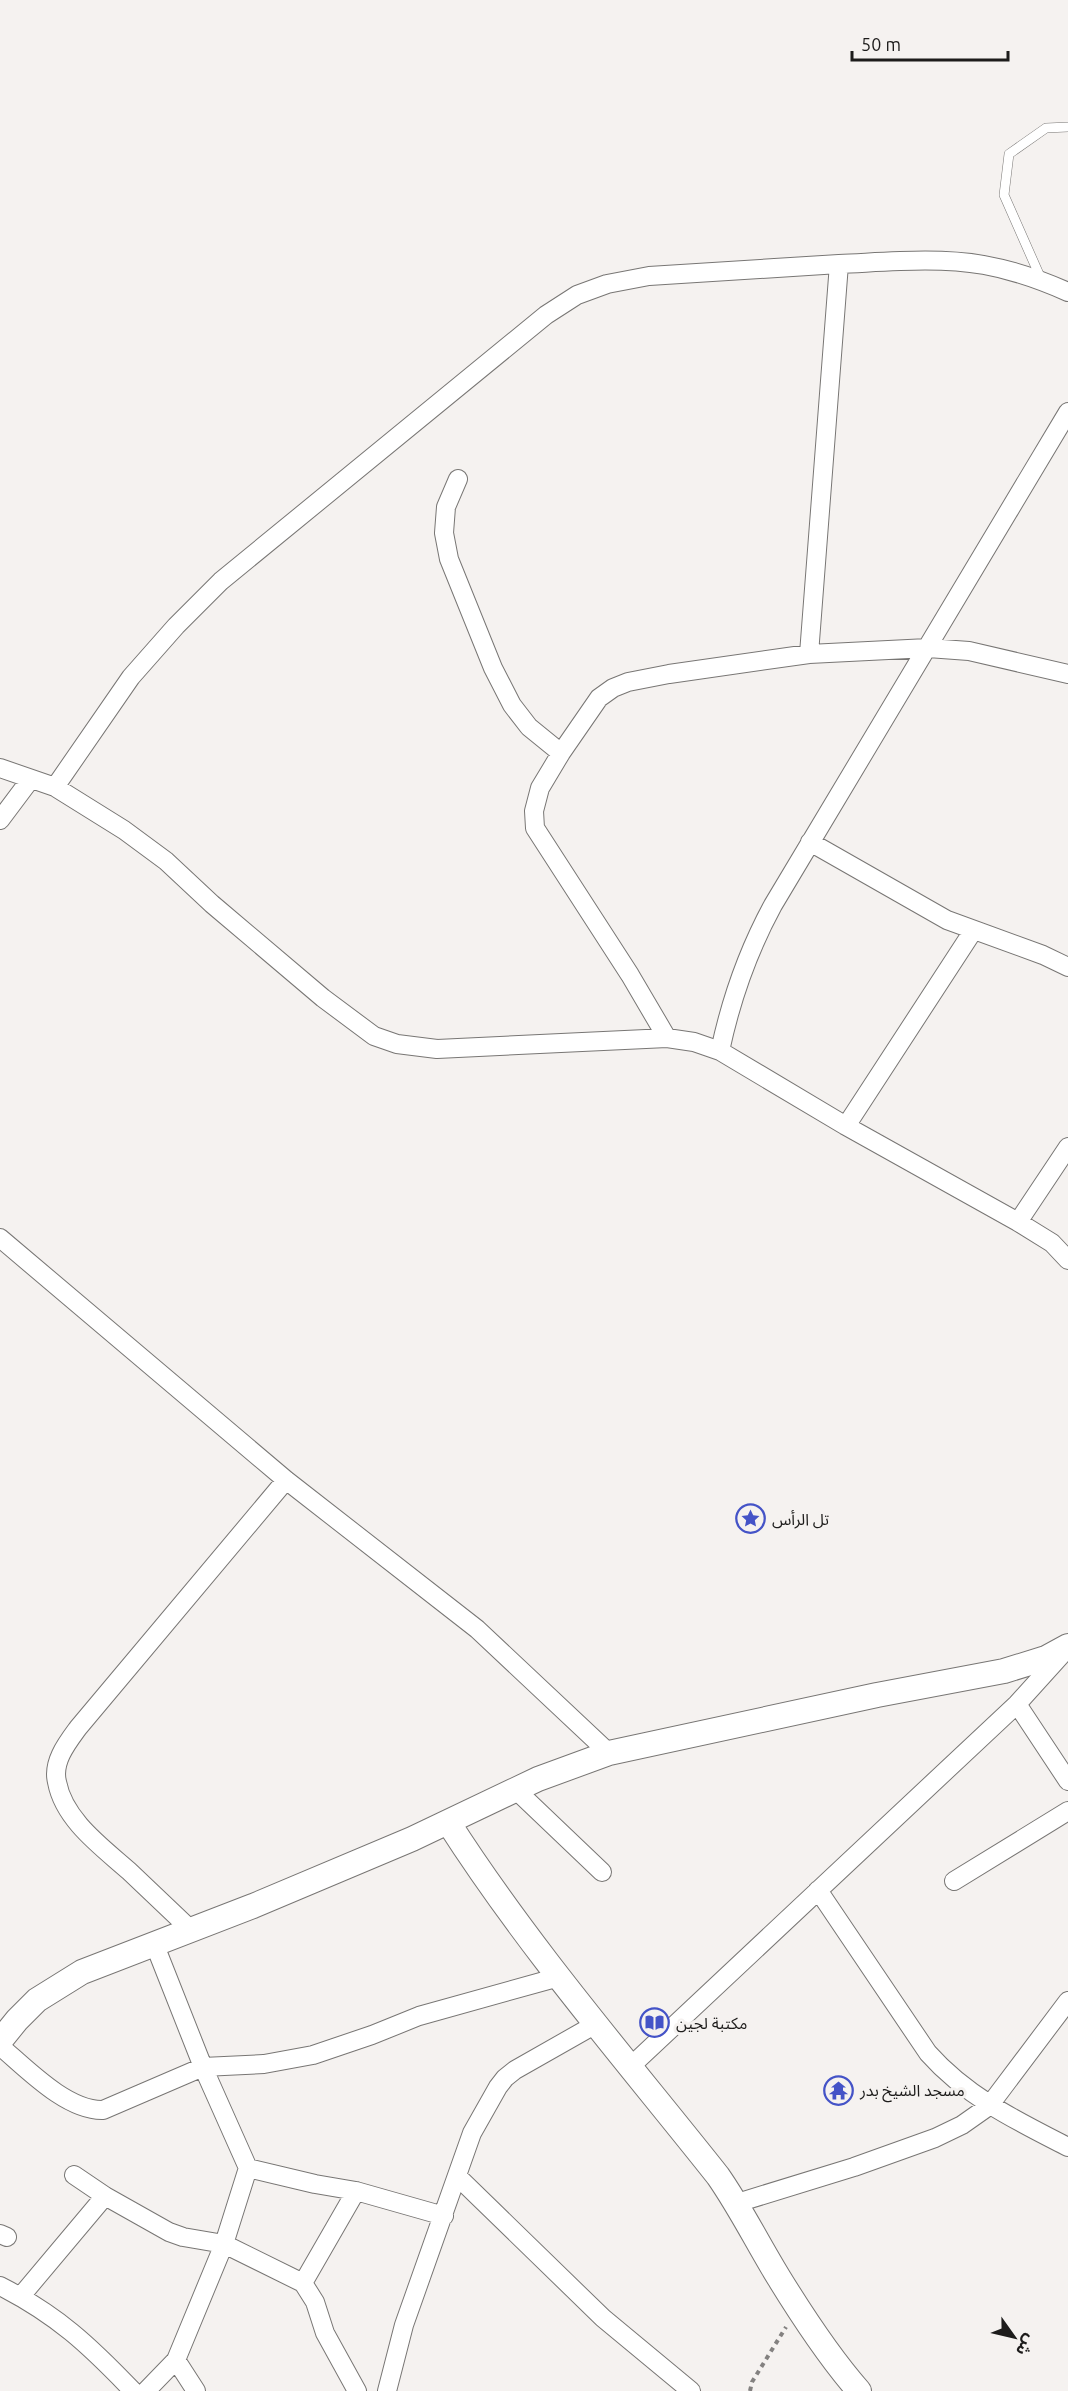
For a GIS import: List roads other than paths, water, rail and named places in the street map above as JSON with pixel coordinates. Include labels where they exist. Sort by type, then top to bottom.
[{"type":"street","points":[[55,787],[131,677],[176,626],[213,589],[546,315],[577,295],[607,285],[649,276],[926,261],[983,265],[1042,280],[1068,292]]},
{"type":"street","points":[[809,654],[839,264]]},
{"type":"street","points":[[720,1051],[727,1017],[754,940],[810,842],[1068,412]]},
{"type":"street","points":[[458,479],[446,507],[444,533],[449,559],[493,668],[512,705],[529,727],[561,753]]},
{"type":"street","points":[[667,1038],[630,975],[535,828],[534,811],[540,788],[599,698],[613,688],[628,682],[809,654],[928,648],[969,651],[1068,674]]},
{"type":"street","points":[[0,768],[55,787],[124,830],[166,861],[212,904],[323,998],[374,1036],[397,1044],[437,1049],[667,1038],[694,1042],[720,1051],[846,1126],[1018,1222],[1052,1243],[1068,1260]]},
{"type":"street","points":[[0,820],[30,780]]},
{"type":"street","points":[[810,842],[947,920],[1043,955],[1068,967]]},
{"type":"street","points":[[846,1126],[973,931]]},
{"type":"street","points":[[1018,1222],[1068,1147]]},
{"type":"street","points":[[0,1238],[286,1480],[477,1629],[609,1753]]},
{"type":"street","points":[[190,1929],[78,1822],[61,1796],[56,1780],[57,1766],[64,1746],[78,1728],[286,1480]]},
{"type":"street","points":[[0,2041],[37,2000],[82,1972],[154,1942],[253,1906],[448,1822],[515,1789],[609,1753],[877,1695],[1004,1671],[1046,1658],[1068,1647]]},
{"type":"street","points":[[630,2067],[1017,1704],[1068,1647]]},
{"type":"street","points":[[1017,1704],[1068,1781]]},
{"type":"street","points":[[515,1789],[602,1872]]},
{"type":"street","points":[[954,1881],[1068,1811]]},
{"type":"street","points":[[448,1822],[472,1860],[559,1977],[718,2176],[737,2203],[779,2278],[836,2363],[859,2391]]},
{"type":"street","points":[[818,1890],[928,2053],[962,2087],[989,2106],[1068,2147]]},
{"type":"street","points":[[146,2391],[176,2360],[224,2244],[248,2168],[203,2067],[154,1942]]},
{"type":"street","points":[[0,2046],[44,2083],[82,2108],[91,2111],[103,2110],[203,2067],[264,2064],[313,2055],[372,2036],[419,2016],[559,1977]]},
{"type":"street","points":[[737,2203],[854,2167],[935,2138],[962,2125],[989,2106],[1068,2001]]},
{"type":"street","points":[[387,2391],[404,2325],[472,2133],[490,2098],[505,2078],[530,2059],[596,2024]]},
{"type":"street","points":[[248,2168],[356,2191],[444,2216]]},
{"type":"street","points":[[74,2175],[105,2196],[175,2235],[224,2244],[303,2283],[315,2302],[325,2333],[357,2391]]},
{"type":"street","points":[[458,2177],[603,2318],[691,2391]]},
{"type":"street","points":[[303,2283],[356,2191]]},
{"type":"street","points":[[21,2296],[105,2196]]},
{"type":"street","points":[[0,2286],[21,2296],[72,2330],[133,2391]]},
{"type":"street","points":[[176,2360],[195,2391]]},
{"type":"lane","points":[[1042,280],[1004,195],[1009,154],[1046,128],[1068,127]]},
{"type":"place","name":"تل الرأس","points":[[751,1519]]},
{"type":"place","name":"مكتبة لجين","points":[[655,2023]]},
{"type":"place","name":"مسجد الشيخ بدر","points":[[839,2090]]}]
